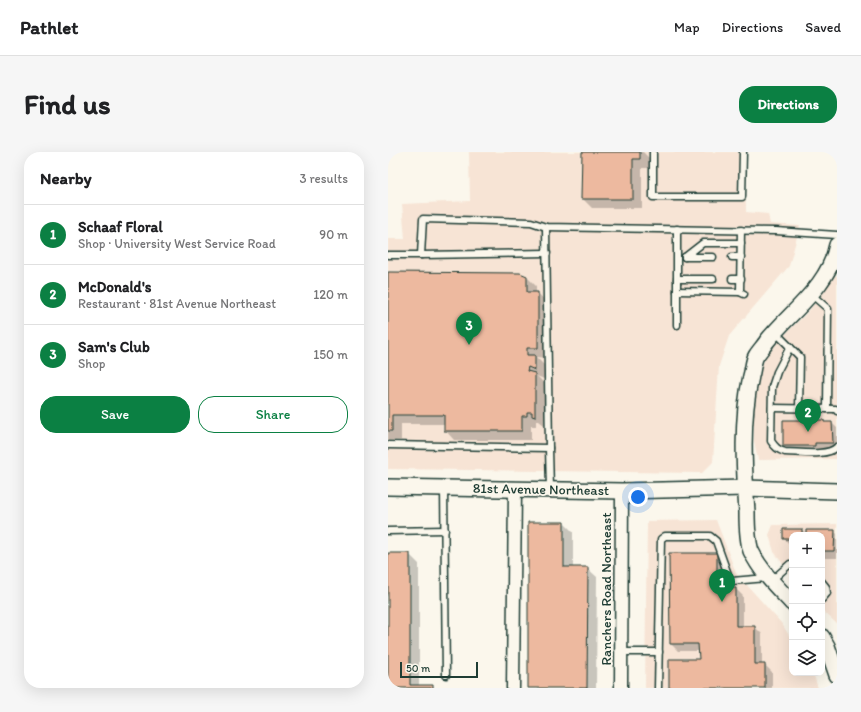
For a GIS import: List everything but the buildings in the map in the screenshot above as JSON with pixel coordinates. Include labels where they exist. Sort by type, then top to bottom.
[{"type":"street","points":[[789,599],[765,575],[751,549],[745,488],[744,418],[756,356],[775,332],[812,294],[831,264],[837,245]]},
{"type":"street","name":"81st Avenue Northeast","points":[[388,487],[622,491],[745,488],[837,491]]},
{"type":"street","points":[[513,688],[515,489]]},
{"type":"street","name":"Ranchers Road Northeast","points":[[621,688],[622,491]]},
{"type":"street","points":[[824,640],[828,646],[837,675]]},
{"type":"lane","points":[[653,152],[653,197],[742,197],[743,152]]},
{"type":"lane","points":[[421,255],[423,219],[531,222],[546,227],[742,230],[837,235]]},
{"type":"lane","points":[[546,227],[550,490]]},
{"type":"lane","points":[[677,229],[677,325]]},
{"type":"lane","points":[[677,291],[742,293],[740,279],[742,230]]},
{"type":"lane","points":[[685,257],[703,243],[741,243]]},
{"type":"lane","points":[[388,255],[547,253]]},
{"type":"lane","points":[[677,257],[713,257]]},
{"type":"lane","points":[[732,257],[741,257]]},
{"type":"lane","points":[[677,279],[713,279]]},
{"type":"lane","points":[[732,279],[740,279]]},
{"type":"lane","points":[[812,294],[828,309],[827,409]]},
{"type":"lane","points":[[775,332],[800,357],[799,408]]},
{"type":"lane","points":[[790,347],[777,372],[772,387],[771,441],[780,451],[785,452],[826,453],[833,451],[837,447]]},
{"type":"lane","points":[[772,408],[836,409],[837,411]]},
{"type":"lane","points":[[388,444],[549,448]]},
{"type":"lane","points":[[444,488],[446,675]]},
{"type":"lane","points":[[388,531],[445,530]]},
{"type":"lane","points":[[658,688],[661,539],[664,536],[710,536],[716,541],[730,580],[732,581],[770,580],[789,565]]},
{"type":"lane","points":[[825,586],[827,592],[825,595]]},
{"type":"lane","points":[[621,652],[659,652]]},
{"type":"shaded area","points":[[469,152],[745,152],[746,212],[768,214],[770,224],[800,226],[789,266],[729,336],[719,366],[713,462],[702,473],[388,469],[388,239],[405,239],[402,204],[470,201]]},
{"type":"shaded area","points":[[835,276],[837,276],[837,459],[758,460],[754,441],[754,396],[759,371],[770,349],[808,312]]},
{"type":"shaded area","points":[[716,520],[736,573],[782,624],[789,635],[789,676],[814,676],[818,688],[645,688],[647,521]]},
{"type":"shaded area","points":[[837,524],[837,624],[825,613],[825,532],[789,532],[789,572],[774,552],[769,535],[773,525]]},
{"type":"place","name":"Sam's Club","points":[[469,345]]},
{"type":"place","name":"McDonald's","points":[[808,432]]},
{"type":"place","name":"Schaaf Floral","points":[[722,602]]}]
